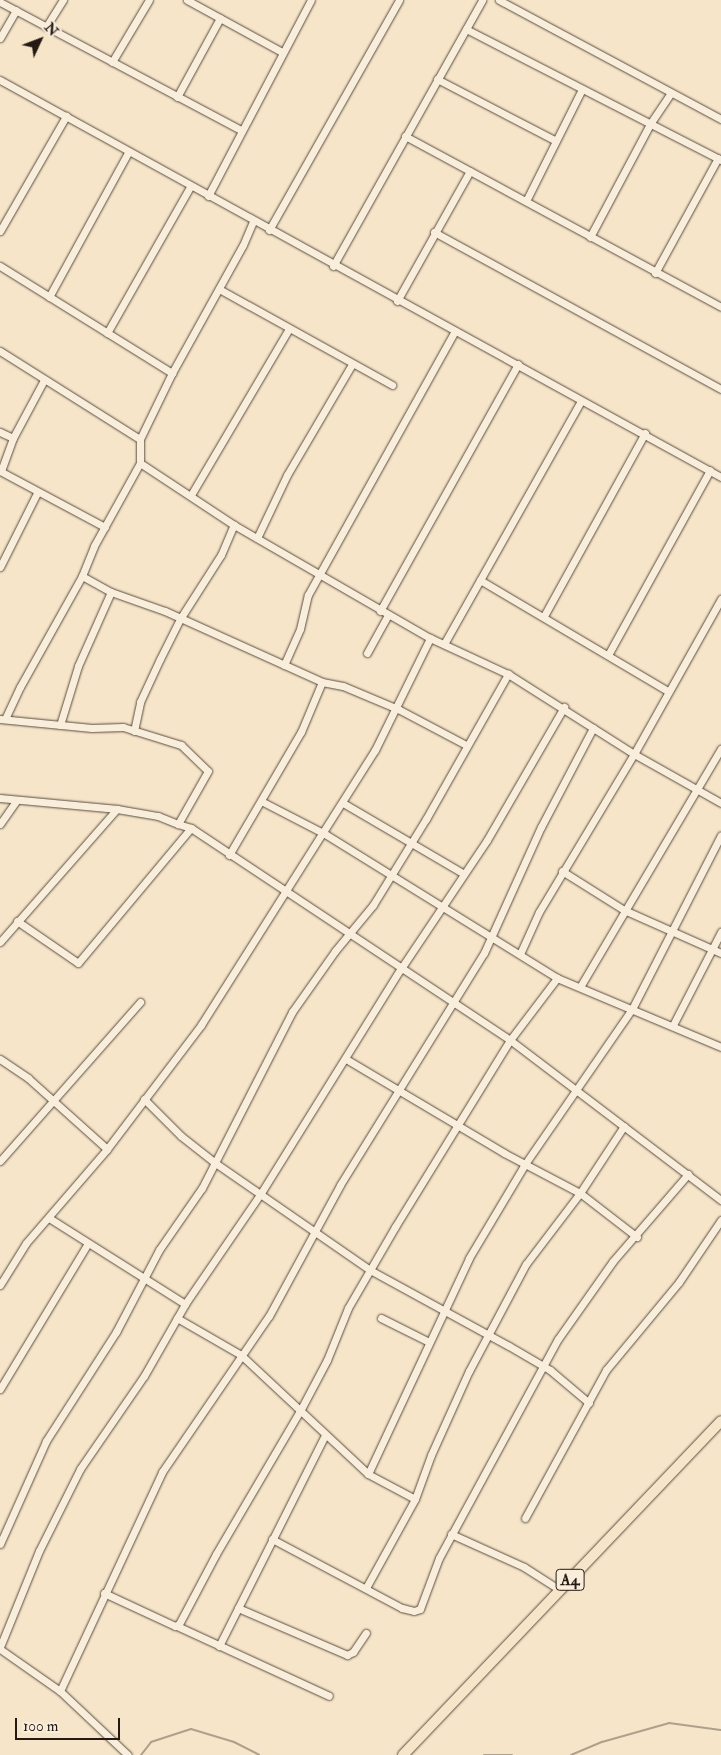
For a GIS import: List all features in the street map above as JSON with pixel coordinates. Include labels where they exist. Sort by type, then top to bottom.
[{"type":"highway","name":"A4","points":[[403,1755],[721,1421]]},
{"type":"street","points":[[46,27],[63,0]]},
{"type":"street","points":[[112,62],[149,0]]},
{"type":"street","points":[[187,0],[282,52]]},
{"type":"street","points":[[208,196],[311,0]]},
{"type":"street","points":[[269,230],[399,0]]},
{"type":"street","points":[[333,266],[482,0]]},
{"type":"street","points":[[500,0],[721,119]]},
{"type":"street","points":[[0,2],[241,130]]},
{"type":"street","points":[[0,38],[16,10]]},
{"type":"street","points":[[177,97],[220,18]]},
{"type":"street","points":[[466,29],[581,91],[719,159],[655,272]]},
{"type":"street","points":[[437,79],[554,140]]},
{"type":"street","points":[[0,82],[66,116],[397,301],[518,364],[581,402],[645,433],[721,476]]},
{"type":"street","points":[[526,201],[554,140],[581,91]]},
{"type":"street","points":[[590,237],[650,124],[670,93]]},
{"type":"street","points":[[0,231],[66,116]]},
{"type":"street","points":[[405,136],[655,272],[720,304]]},
{"type":"street","points":[[49,297],[128,151]]},
{"type":"street","points":[[397,301],[434,232],[470,171]]},
{"type":"street","points":[[107,333],[190,187]]},
{"type":"street","points":[[178,824],[208,771],[181,745],[123,727],[60,725],[2,719],[82,576],[105,527],[140,463],[140,439],[172,373],[219,289],[253,221]]},
{"type":"street","points":[[434,232],[720,385]]},
{"type":"street","points":[[0,266],[172,373]]},
{"type":"street","points":[[219,289],[288,330],[392,386]]},
{"type":"street","points":[[191,495],[288,330]]},
{"type":"street","points":[[284,665],[300,629],[308,596],[455,331]]},
{"type":"street","points":[[0,351],[140,439]]},
{"type":"street","points":[[257,538],[287,475],[352,364]]},
{"type":"street","points":[[380,610],[518,364]]},
{"type":"street","points":[[44,380],[13,438],[0,471],[37,493],[105,527]]},
{"type":"street","points":[[444,644],[581,402]]},
{"type":"street","points":[[0,432],[13,438]]},
{"type":"street","points":[[544,616],[645,433]]},
{"type":"street","points":[[140,463],[191,495],[234,526],[430,638],[508,674],[564,707],[634,754],[721,803]]},
{"type":"street","points":[[608,654],[710,470]]},
{"type":"street","points":[[0,567],[37,493]]},
{"type":"street","points":[[134,731],[140,702],[180,619],[221,554],[234,526]]},
{"type":"street","points":[[82,576],[111,592],[180,619],[322,682],[343,686],[398,709],[466,745]]},
{"type":"street","points":[[480,580],[668,690]]},
{"type":"street","points":[[60,725],[78,666],[111,592]]},
{"type":"street","points":[[520,954],[562,871],[634,754],[668,690],[721,599]]},
{"type":"street","points":[[367,653],[388,615]]},
{"type":"street","points":[[0,1286],[26,1243],[107,1149],[201,1024],[344,803],[398,709],[430,638]]},
{"type":"street","points":[[0,1544],[46,1441],[147,1278],[159,1250],[202,1188],[292,1012],[373,905],[508,674]]},
{"type":"street","points":[[229,855],[263,802],[301,732],[322,682]]},
{"type":"street","points":[[128,1755],[60,1691],[0,1648],[39,1551],[80,1469],[144,1376],[177,1318],[261,1193],[400,970],[444,906],[564,707]]},
{"type":"street","points":[[60,1691],[162,1472],[269,1316],[314,1231],[398,1088],[492,938],[541,827],[593,728]]},
{"type":"street","points":[[580,987],[721,749]]},
{"type":"street","points":[[0,798],[117,809],[158,816],[191,828],[400,970],[510,1040],[576,1088],[721,1200]]},
{"type":"street","points":[[0,824],[18,800]]},
{"type":"street","points":[[263,802],[325,834],[444,906],[557,978],[673,1025],[721,1047]]},
{"type":"street","points":[[344,803],[464,874]]},
{"type":"street","points":[[0,942],[117,809]]},
{"type":"street","points":[[17,921],[78,963],[191,828]]},
{"type":"street","points":[[368,1474],[469,1258],[526,1164],[632,1008],[721,835]]},
{"type":"street","points":[[562,871],[624,910],[671,929],[721,953]]},
{"type":"street","points":[[673,1025],[721,932]]},
{"type":"street","points":[[177,1626],[284,1434],[300,1411],[327,1360],[348,1308],[370,1270],[457,1124],[510,1040],[557,978]]},
{"type":"street","points":[[0,1162],[55,1102],[140,1002]]},
{"type":"street","points":[[0,1059],[55,1102],[107,1149]]},
{"type":"street","points":[[346,1059],[526,1164],[580,1193],[636,1236]]},
{"type":"street","points":[[144,1100],[180,1136],[214,1162],[370,1270],[542,1366],[589,1402]]},
{"type":"street","points":[[366,1586],[415,1499],[431,1456],[487,1335],[526,1264],[580,1193],[624,1126]]},
{"type":"street","points":[[272,1539],[366,1586],[402,1608],[414,1611],[420,1609],[451,1534],[542,1366],[601,1277],[688,1174]]},
{"type":"street","points":[[49,1218],[186,1304]]},
{"type":"street","points":[[525,1518],[606,1370],[679,1282],[721,1220]]},
{"type":"street","points":[[0,1389],[88,1243]]},
{"type":"street","points":[[177,1318],[241,1355],[325,1436],[368,1474],[415,1499]]},
{"type":"street","points":[[381,1318],[429,1342]]},
{"type":"street","points":[[219,1646],[325,1436]]},
{"type":"street","points":[[451,1534],[524,1567],[560,1590]]},
{"type":"street","points":[[104,1593],[329,1696]]},
{"type":"street","points":[[238,1608],[347,1655],[354,1652],[366,1633]]},
{"type":"waterway","points":[[571,1755],[602,1742],[669,1723],[721,1730]]},
{"type":"waterway","points":[[141,1755],[151,1742],[191,1729],[234,1742],[259,1755]]},
{"type":"waterway","points":[[484,1755],[512,1755]]}]
